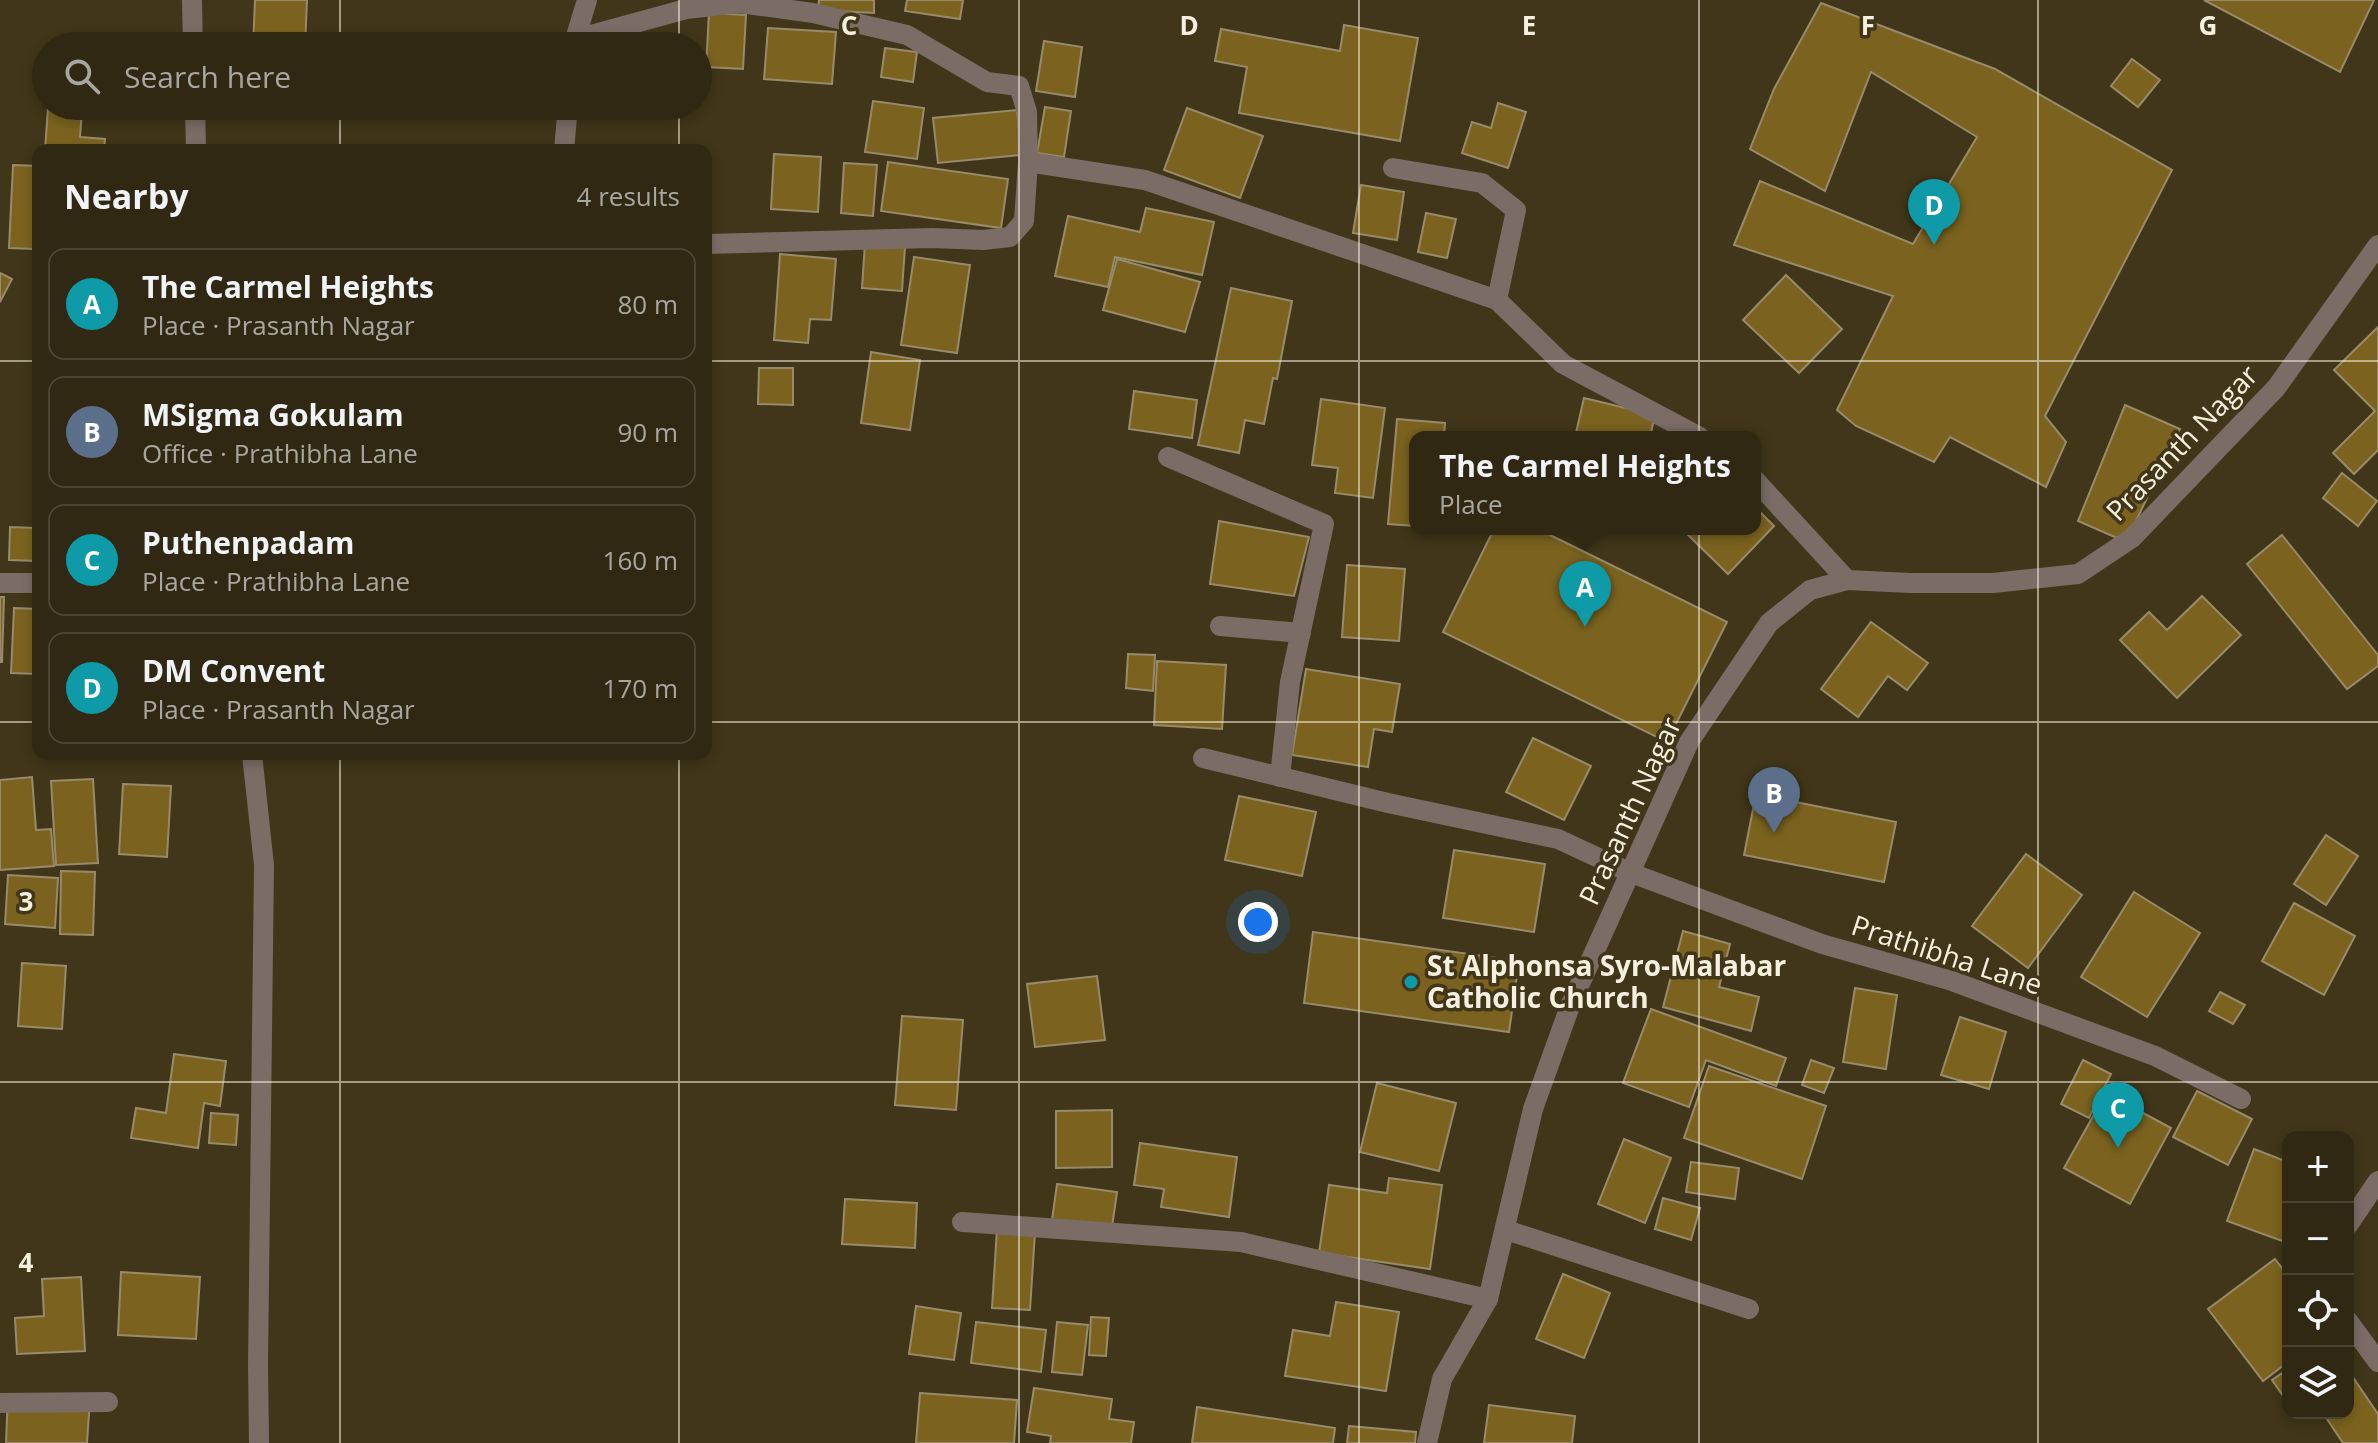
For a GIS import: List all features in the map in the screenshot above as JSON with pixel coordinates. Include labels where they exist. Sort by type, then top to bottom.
[{"type":"street","points":[[192,0],[193,32]]},
{"type":"street","points":[[577,32],[587,0]]},
{"type":"street","points":[[610,32],[686,9],[740,3],[777,4],[907,35],[987,82],[1019,86],[1027,112],[1028,162],[1024,221],[1010,237],[712,244]]},
{"type":"street","points":[[195,120],[196,144]]},
{"type":"street","points":[[565,144],[567,120]]},
{"type":"street","points":[[1028,162],[1145,180],[1497,300],[1563,364],[1689,431]]},
{"type":"street","points":[[1393,168],[1482,183],[1516,210],[1497,300]]},
{"type":"street","name":"Prasanth Nagar","points":[[1427,1443],[1442,1379],[1488,1299],[1533,1109],[1570,1006],[1689,742],[1769,623],[1810,590],[1847,580],[1993,583],[2078,574],[2132,538],[2276,388],[2378,245]]},
{"type":"street","points":[[1168,457],[1324,524],[1290,682],[1280,777]]},
{"type":"street","points":[[1761,487],[1847,580]]},
{"type":"street","points":[[0,583],[32,583]]},
{"type":"street","points":[[1220,626],[1301,633]]},
{"type":"street","name":"Prathibha Lane","points":[[1203,758],[1558,839],[1631,873],[1822,944],[1952,981],[2155,1056],[2241,1099]]},
{"type":"street","points":[[253,760],[264,865],[259,1443]]},
{"type":"street","points":[[2354,1216],[2378,1181]]},
{"type":"street","points":[[962,1222],[1241,1242],[1488,1299]]},
{"type":"street","points":[[1506,1230],[1749,1309]]},
{"type":"street","points":[[2354,1329],[2378,1362]]},
{"type":"street","points":[[0,1403],[108,1402]]},
{"type":"building","points":[[255,0],[307,0],[306,32],[254,32]]},
{"type":"building","points":[[819,0],[874,0],[874,13],[818,10]]},
{"type":"building","points":[[907,0],[963,0],[960,19],[905,11]]},
{"type":"building","points":[[2204,0],[2374,0],[2340,72]]},
{"type":"building","points":[[1821,3],[1995,69],[2172,170],[2045,416],[2066,442],[2046,487],[1950,437],[1934,462],[1856,426],[1837,410],[1893,296],[1734,245],[1760,181],[1913,244],[1977,137],[1871,72],[1825,191],[1750,149],[1774,89]]},
{"type":"building","points":[[709,13],[746,15],[743,69],[712,67],[712,32],[708,32]]},
{"type":"building","points":[[1344,25],[1418,38],[1400,141],[1239,113],[1247,67],[1215,61],[1221,29],[1340,51]]},
{"type":"building","points":[[768,28],[836,32],[832,84],[764,79]]},
{"type":"building","points":[[1044,41],[1082,47],[1075,97],[1036,91]]},
{"type":"building","points":[[885,48],[917,52],[913,82],[881,77]]},
{"type":"building","points":[[2132,59],[2160,80],[2138,107],[2111,86]]},
{"type":"building","points":[[873,101],[924,108],[917,159],[865,152]]},
{"type":"building","points":[[1498,103],[1526,112],[1508,168],[1462,153],[1472,122],[1491,128]]},
{"type":"building","points":[[1045,107],[1071,111],[1064,157],[1037,153]]},
{"type":"building","points":[[1187,108],[1263,136],[1240,198],[1164,170]]},
{"type":"building","points":[[1017,110],[1021,155],[938,163],[933,118]]},
{"type":"building","points":[[47,120],[81,120],[80,137],[105,139],[105,144],[45,144]]},
{"type":"building","points":[[774,154],[821,157],[818,212],[771,209]]},
{"type":"building","points":[[888,162],[1008,179],[1001,228],[881,211]]},
{"type":"building","points":[[844,163],[877,165],[873,216],[841,213]]},
{"type":"building","points":[[13,165],[32,166],[32,249],[9,248]]},
{"type":"building","points":[[1361,185],[1404,192],[1397,240],[1353,233]]},
{"type":"building","points":[[1146,208],[1214,222],[1202,275],[1115,257],[1108,287],[1055,276],[1068,216],[1140,232]]},
{"type":"building","points":[[1426,213],[1456,219],[1447,258],[1418,252]]},
{"type":"building","points":[[865,243],[905,246],[902,291],[862,288]]},
{"type":"building","points":[[780,254],[836,259],[831,320],[810,319],[808,343],[774,340]]},
{"type":"building","points":[[914,257],[970,265],[957,353],[901,345]]},
{"type":"building","points":[[1117,259],[1200,282],[1185,332],[1103,310]]},
{"type":"building","points":[[0,273],[12,279],[0,302]]},
{"type":"building","points":[[1786,275],[1842,329],[1799,373],[1743,320]]},
{"type":"building","points":[[1231,288],[1292,301],[1277,379],[1273,378],[1264,424],[1245,420],[1239,453],[1198,445]]},
{"type":"building","points":[[2378,327],[2378,450],[2354,474],[2333,453],[2375,411],[2334,370]]},
{"type":"building","points":[[871,352],[920,360],[910,430],[861,423]]},
{"type":"building","points":[[759,368],[793,368],[793,405],[758,404]]},
{"type":"building","points":[[1134,391],[1197,400],[1192,438],[1129,429]]},
{"type":"building","points":[[1584,398],[1655,415],[1651,431],[1576,431]]},
{"type":"building","points":[[1321,399],[1385,408],[1373,498],[1335,493],[1338,468],[1312,465]]},
{"type":"building","points":[[2125,405],[2180,429],[2126,542],[2078,521]]},
{"type":"building","points":[[1397,419],[1445,423],[1444,431],[1409,431],[1409,526],[1388,524]]},
{"type":"building","points":[[2342,473],[2377,501],[2358,526],[2323,498]]},
{"type":"building","points":[[1761,513],[1774,526],[1728,574],[1688,535],[1761,535]]},
{"type":"building","points":[[1219,521],[1309,537],[1294,596],[1210,584]]},
{"type":"building","points":[[10,527],[32,528],[32,561],[9,560]]},
{"type":"building","points":[[1491,535],[1550,535],[1727,622],[1667,742],[1443,632]]},
{"type":"building","points":[[2282,535],[2378,655],[2378,666],[2347,689],[2247,564]]},
{"type":"building","points":[[1347,565],[1405,569],[1399,641],[1342,637]]},
{"type":"building","points":[[2202,596],[2241,635],[2177,698],[2120,640],[2149,612],[2167,630]]},
{"type":"building","points":[[0,597],[4,597],[2,662],[0,662]]},
{"type":"building","points":[[14,608],[32,609],[32,674],[11,673]]},
{"type":"building","points":[[1871,622],[1928,663],[1907,690],[1888,676],[1858,717],[1821,689]]},
{"type":"building","points":[[1128,654],[1155,655],[1153,691],[1126,688]]},
{"type":"building","points":[[1157,661],[1226,665],[1222,729],[1154,725]]},
{"type":"building","points":[[1306,669],[1400,684],[1392,732],[1374,729],[1368,767],[1292,755]]},
{"type":"building","points":[[1533,738],[1591,766],[1564,820],[1506,792]]},
{"type":"building","points":[[32,777],[36,830],[51,829],[54,866],[0,870],[0,780]]},
{"type":"building","points":[[93,779],[98,863],[56,865],[51,781]]},
{"type":"building","points":[[123,784],[171,786],[167,857],[119,854]]},
{"type":"building","points":[[1756,794],[1896,822],[1884,882],[1744,855]]},
{"type":"building","points":[[1239,796],[1316,812],[1302,876],[1225,860]]},
{"type":"building","points":[[2326,835],[2358,856],[2326,905],[2294,884]]},
{"type":"building","points":[[1454,850],[1545,864],[1534,932],[1443,918]]},
{"type":"building","points":[[2026,854],[2082,895],[2028,968],[1972,926]]},
{"type":"building","points":[[61,871],[95,872],[93,935],[60,934]]},
{"type":"building","points":[[8,875],[58,878],[55,928],[5,924]]},
{"type":"building","points":[[2134,892],[2200,933],[2147,1017],[2081,977]]},
{"type":"building","points":[[2294,903],[2355,936],[2324,995],[2262,961]]},
{"type":"building","points":[[1683,931],[1730,944],[1719,987],[1759,997],[1751,1031],[1663,1007]]},
{"type":"building","name":"St Alphonsa Syro-Malabar Catholic Church","points":[[1313,932],[1519,961],[1509,1032],[1304,1003]]},
{"type":"building","points":[[22,963],[66,966],[62,1029],[18,1026]]},
{"type":"building","points":[[1097,976],[1105,1040],[1035,1047],[1027,984]]},
{"type":"building","points":[[1855,988],[1897,995],[1886,1069],[1843,1062]]},
{"type":"building","points":[[2220,992],[2245,1005],[2233,1024],[2209,1011]]},
{"type":"building","points":[[1651,1009],[1786,1058],[1776,1086],[1706,1060],[1689,1107],[1623,1083]]},
{"type":"building","points":[[902,1016],[963,1020],[956,1110],[895,1105]]},
{"type":"building","points":[[1960,1017],[2006,1032],[1989,1089],[1941,1075]]},
{"type":"building","points":[[174,1054],[226,1061],[220,1106],[204,1103],[198,1148],[131,1138],[136,1108],[166,1113]]},
{"type":"building","points":[[1811,1060],[1834,1068],[1824,1093],[1802,1085]]},
{"type":"building","points":[[2083,1060],[2111,1074],[2089,1118],[2061,1104]]},
{"type":"building","points":[[1709,1066],[1826,1106],[1802,1179],[1684,1138]]},
{"type":"building","points":[[1377,1083],[1456,1103],[1439,1171],[1360,1152]]},
{"type":"building","points":[[2197,1091],[2252,1119],[2228,1165],[2173,1137]]},
{"type":"building","points":[[2106,1093],[2171,1128],[2130,1204],[2064,1168]]},
{"type":"building","points":[[1112,1110],[1112,1167],[1056,1168],[1056,1111]]},
{"type":"building","points":[[211,1113],[238,1115],[236,1145],[209,1143]]},
{"type":"building","points":[[1624,1139],[1671,1158],[1645,1223],[1598,1204]]},
{"type":"building","points":[[1140,1143],[1237,1157],[1229,1217],[1161,1207],[1164,1189],[1134,1185]]},
{"type":"building","points":[[2254,1149],[2282,1160],[2282,1241],[2227,1221]]},
{"type":"building","points":[[1691,1162],[1739,1168],[1735,1199],[1686,1192]]},
{"type":"building","points":[[1389,1178],[1442,1185],[1430,1269],[1319,1253],[1329,1185],[1387,1193]]},
{"type":"building","points":[[1057,1184],[1117,1192],[1112,1227],[1052,1220]]},
{"type":"building","points":[[1663,1198],[1700,1208],[1691,1240],[1655,1229]]},
{"type":"building","points":[[845,1199],[917,1203],[915,1248],[842,1244]]},
{"type":"building","points":[[997,1229],[1035,1232],[1030,1310],[992,1308]]},
{"type":"building","points":[[2275,1259],[2282,1268],[2282,1367],[2263,1381],[2208,1309]]},
{"type":"building","points":[[121,1272],[200,1277],[196,1339],[118,1335]]},
{"type":"building","points":[[1563,1274],[1610,1293],[1584,1358],[1536,1339]]},
{"type":"building","points":[[81,1277],[85,1351],[17,1354],[15,1318],[44,1316],[42,1279]]},
{"type":"building","points":[[1336,1302],[1399,1312],[1386,1391],[1285,1376],[1293,1330],[1330,1336]]},
{"type":"building","points":[[916,1306],[961,1313],[954,1360],[909,1354]]},
{"type":"building","points":[[1091,1317],[1109,1318],[1106,1356],[1089,1355]]},
{"type":"building","points":[[976,1322],[1046,1330],[1041,1372],[971,1363]]},
{"type":"building","points":[[1057,1322],[1088,1325],[1082,1375],[1052,1372]]},
{"type":"building","points":[[2282,1373],[2282,1394],[2272,1380]]},
{"type":"building","points":[[2354,1379],[2378,1414],[2378,1443],[2343,1443],[2327,1419],[2354,1419]]},
{"type":"building","points":[[1034,1388],[1112,1399],[1109,1419],[1134,1422],[1131,1443],[1050,1443],[1051,1436],[1027,1432]]},
{"type":"building","points":[[920,1393],[1017,1400],[1014,1443],[916,1443]]},
{"type":"building","points":[[8,1394],[90,1398],[87,1443],[6,1443]]},
{"type":"building","points":[[1489,1405],[1575,1416],[1572,1443],[1484,1443]]},
{"type":"building","points":[[1197,1407],[1335,1428],[1333,1443],[1192,1443]]},
{"type":"building","points":[[1349,1426],[1416,1432],[1415,1443],[1347,1443]]},
{"type":"place","name":"DM Convent","points":[[1934,245]]},
{"type":"place","name":"The Carmel Heights","points":[[1585,627]]},
{"type":"place","name":"MSigma Gokulam","points":[[1774,833]]},
{"type":"place","name":"St Alphonsa Syro-Malabar Catholic Church","points":[[1411,982]]},
{"type":"place","name":"Puthenpadam","points":[[2118,1148]]}]
